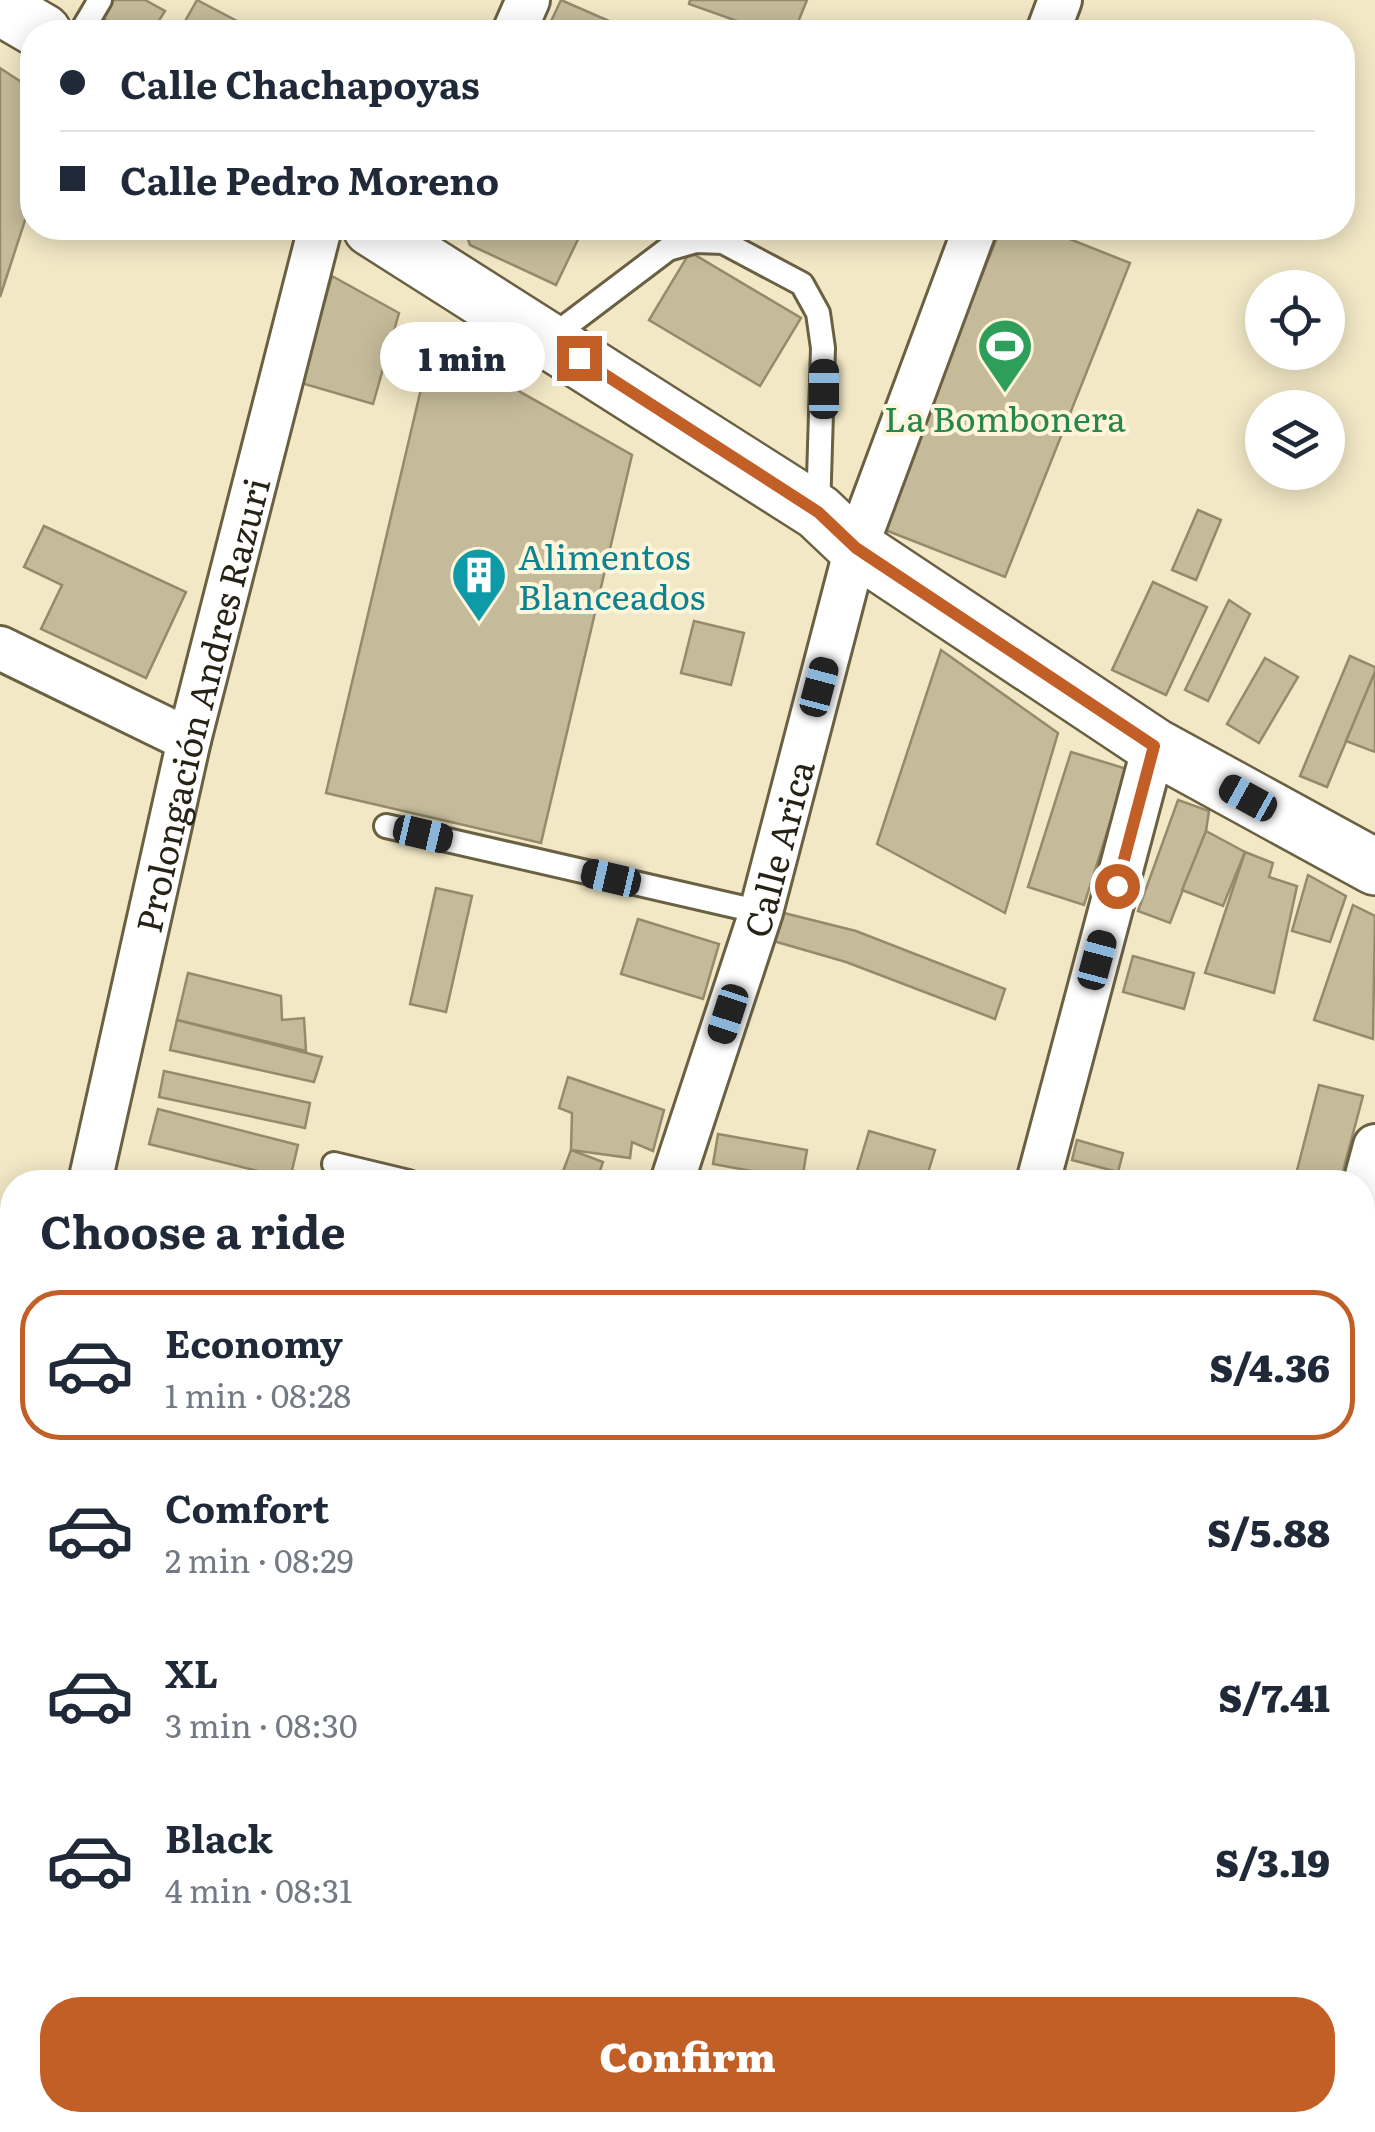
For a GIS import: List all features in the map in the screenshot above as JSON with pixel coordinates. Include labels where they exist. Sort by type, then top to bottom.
[{"type":"main road","points":[[0,7],[23,20]]},
{"type":"main road","points":[[427,243],[549,339],[1154,746],[1375,867]]},
{"type":"street","name":"Prolongación Andres Razuri","points":[[93,1170],[189,740],[317,240]]},
{"type":"street","name":"Calle Arica","points":[[676,1170],[761,912],[837,530],[970,240]]},
{"type":"street","points":[[0,648],[189,740]]},
{"type":"street","points":[[1041,1170],[1154,746]]},
{"type":"lane","points":[[549,339],[668,249],[696,241],[722,242],[802,284],[818,313],[824,348],[837,530]]},
{"type":"lane","points":[[386,826],[761,912]]},
{"type":"lane","points":[[334,1164],[359,1170]]},
{"type":"building","points":[[108,0],[145,0],[165,11],[159,20],[106,20],[99,16]]},
{"type":"building","points":[[197,0],[235,20],[186,20]]},
{"type":"building","points":[[561,0],[607,20],[552,20]]},
{"type":"building","points":[[690,0],[807,0],[799,20],[734,20],[689,4]]},
{"type":"building","points":[[0,68],[20,81],[20,236],[0,297]]},
{"type":"building","points":[[468,240],[578,240],[556,285],[470,245]]},
{"type":"building","name":"La Bombonera","points":[[996,240],[1072,240],[1130,263],[1005,577],[880,528]]},
{"type":"building","points":[[690,252],[801,318],[760,386],[649,320]]},
{"type":"building","points":[[332,276],[399,313],[373,404],[301,383]]},
{"type":"building","name":"Alimentos Blanceados","points":[[432,342],[632,455],[541,843],[326,793]]},
{"type":"building","points":[[1198,510],[1221,520],[1196,580],[1172,570]]},
{"type":"building","points":[[44,526],[186,592],[146,678],[41,629],[62,585],[24,567]]},
{"type":"building","points":[[1153,582],[1207,607],[1166,695],[1112,670]]},
{"type":"building","points":[[1229,600],[1250,614],[1208,701],[1185,690]]},
{"type":"building","points":[[694,621],[744,633],[731,685],[681,673]]},
{"type":"building","points":[[941,650],[1058,733],[1005,913],[877,844]]},
{"type":"building","points":[[1350,656],[1375,667],[1375,672],[1327,787],[1300,776]]},
{"type":"building","points":[[1265,658],[1298,677],[1259,743],[1227,724]]},
{"type":"building","points":[[1375,672],[1375,752],[1346,741]]},
{"type":"building","points":[[1071,752],[1127,769],[1084,905],[1028,887]]},
{"type":"building","points":[[1178,800],[1209,811],[1206,831],[1170,923],[1138,911]]},
{"type":"building","points":[[1206,831],[1245,852],[1223,906],[1182,890]]},
{"type":"building","points":[[1245,852],[1273,863],[1269,877],[1297,886],[1274,993],[1205,973]]},
{"type":"building","points":[[1308,875],[1346,896],[1330,942],[1292,931]]},
{"type":"building","points":[[436,888],[472,896],[446,1012],[410,1004]]},
{"type":"building","points":[[1353,905],[1375,916],[1373,1039],[1314,1020]]},
{"type":"building","points":[[776,911],[856,931],[1005,989],[995,1019],[846,962],[770,940]]},
{"type":"building","points":[[638,919],[719,944],[703,999],[621,974]]},
{"type":"building","points":[[1133,956],[1194,973],[1184,1009],[1123,992]]},
{"type":"building","points":[[188,973],[281,996],[282,1020],[304,1018],[306,1051],[177,1020]]},
{"type":"building","points":[[177,1020],[322,1057],[314,1082],[170,1050]]},
{"type":"building","points":[[164,1071],[310,1103],[305,1128],[159,1097]]},
{"type":"building","points":[[568,1077],[664,1110],[653,1151],[632,1142],[630,1158],[571,1150],[572,1113],[559,1108]]},
{"type":"building","points":[[1319,1085],[1363,1096],[1343,1170],[1297,1170]]},
{"type":"building","points":[[158,1109],[298,1145],[292,1170],[254,1170],[149,1144]]},
{"type":"building","points":[[869,1131],[935,1150],[929,1170],[857,1170]]},
{"type":"building","points":[[718,1134],[807,1150],[804,1170],[746,1170],[713,1164]]},
{"type":"building","points":[[1077,1140],[1123,1153],[1119,1170],[1072,1160]]},
{"type":"building","points":[[571,1150],[603,1162],[600,1170],[564,1170]]},
{"type":"place","name":"La Bombonera","points":[[1005,395]]},
{"type":"place","name":"Alimentos Blanceados","points":[[479,624]]},
{"type":"route","points":[[579,358],[818,512],[856,548],[1154,746],[1117,886]]}]
